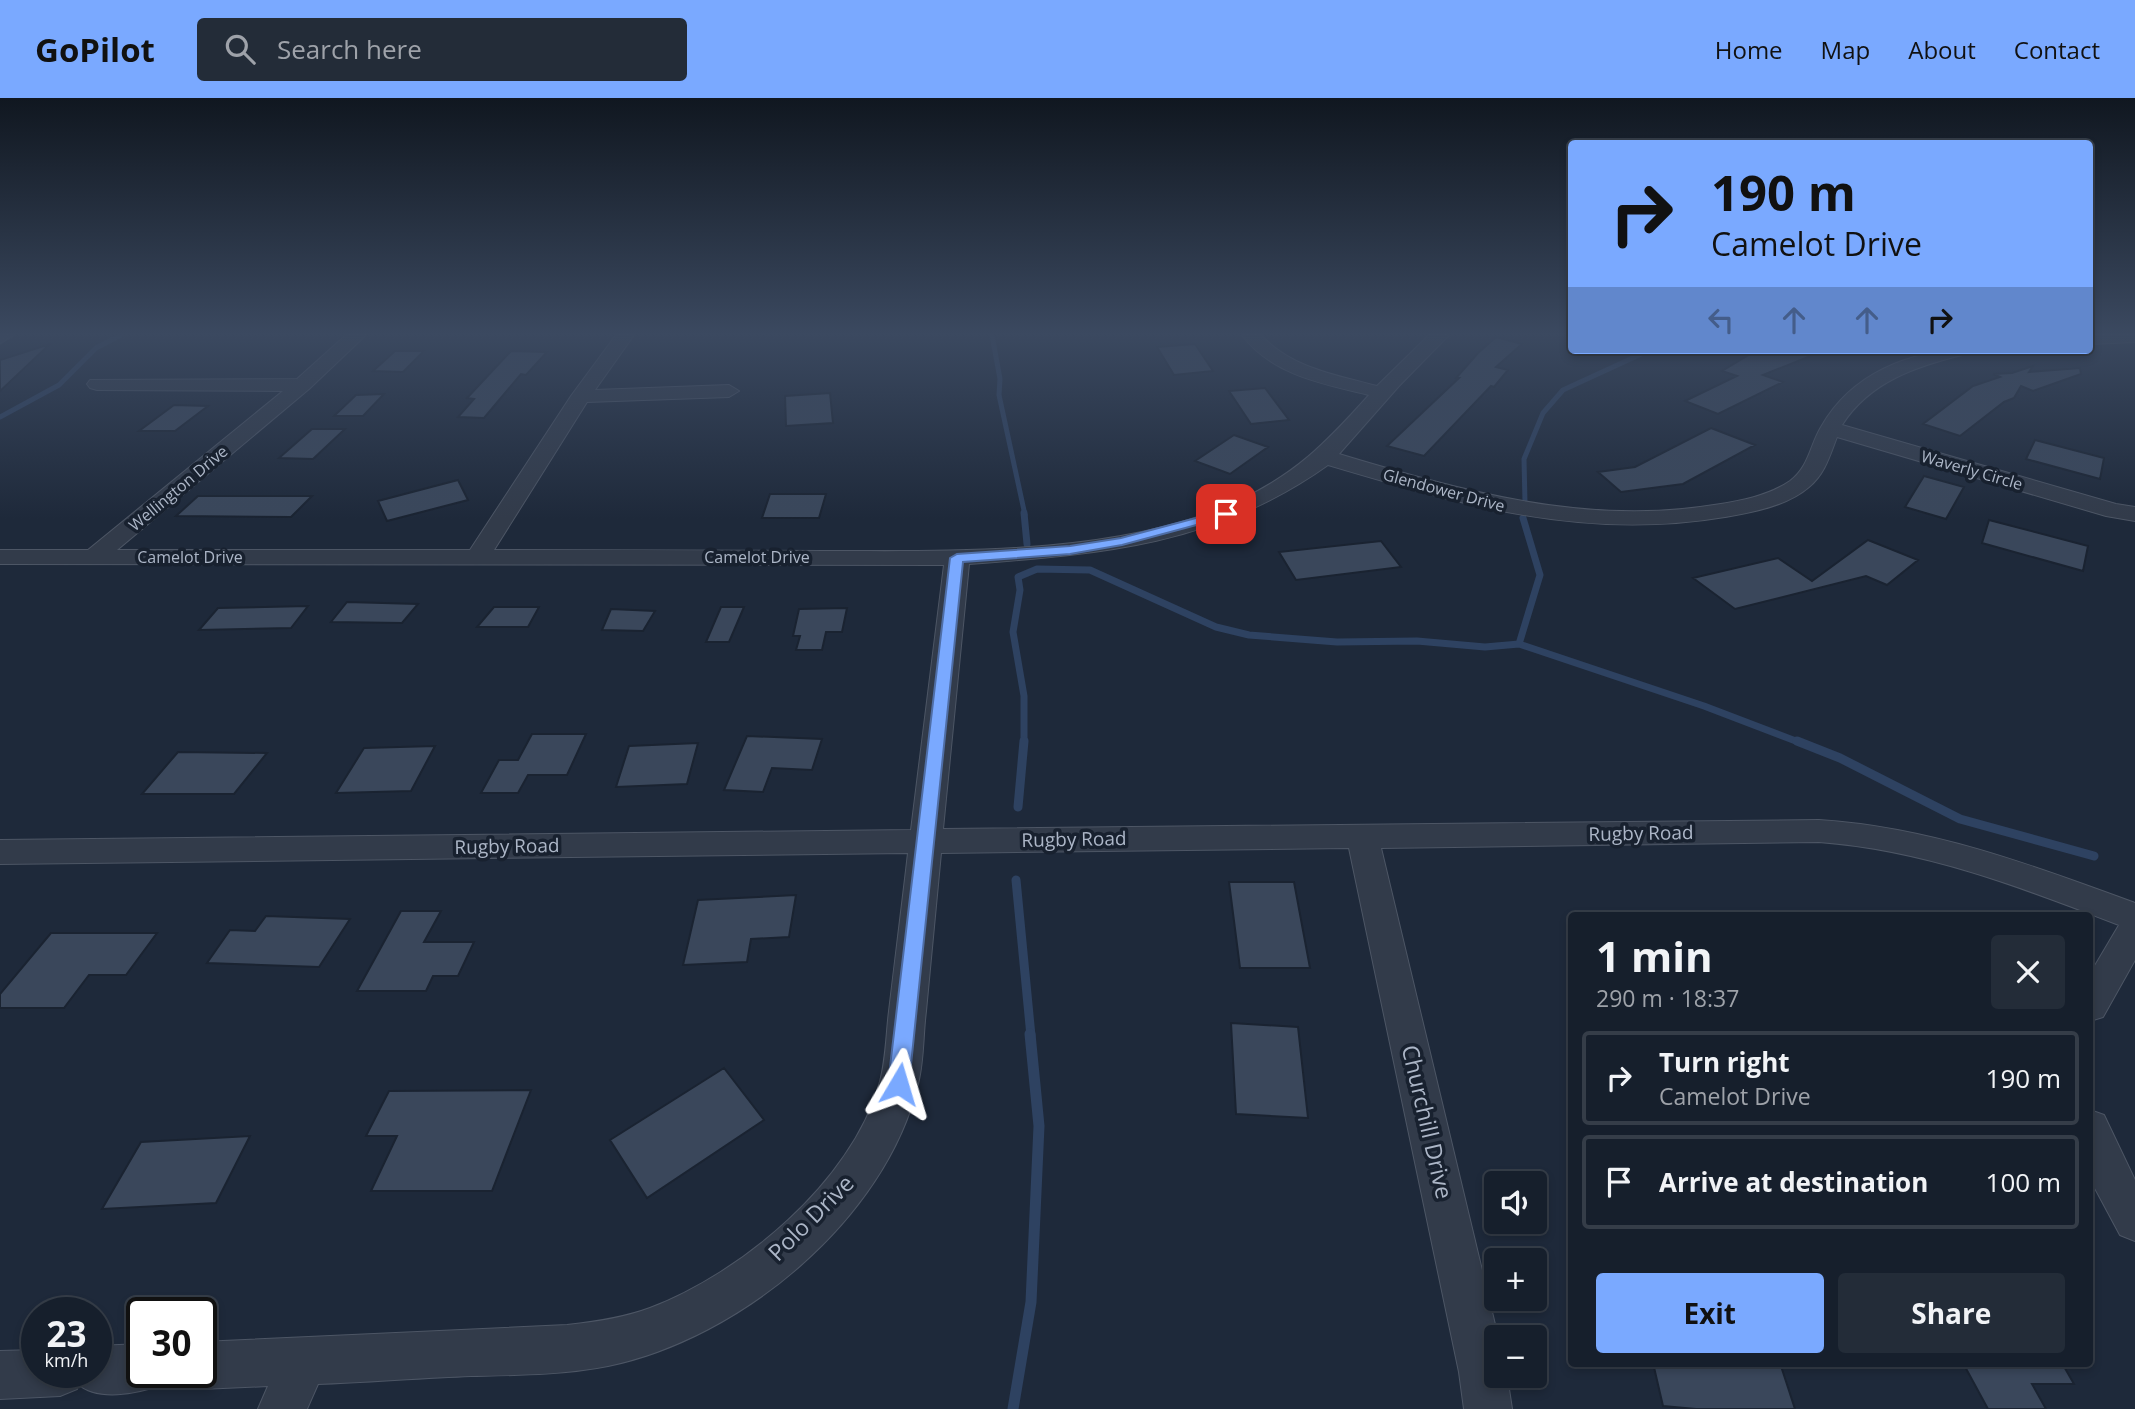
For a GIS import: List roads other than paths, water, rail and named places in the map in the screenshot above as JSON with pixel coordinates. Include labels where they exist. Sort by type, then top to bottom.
[{"type":"street","name":"Wellington Drive","points":[[94,557],[287,396]]},
{"type":"street","points":[[478,556],[580,396]]},
{"type":"street","name":"Camelot Drive","points":[[0,558],[957,558],[1070,550],[1166,532],[1244,508],[1300,477],[1325,457],[1379,396]]},
{"type":"street","name":"Glendower Drive","points":[[1325,457],[1474,501],[1529,511],[1604,519],[1659,519],[1706,515],[1778,496],[1801,483],[1814,469],[1830,428],[1847,404],[1857,396]]},
{"type":"street","name":"Waverly Circle","points":[[1830,428],[2124,513]]},
{"type":"street","name":"Polo Drive","points":[[217,1365],[559,1349],[625,1339],[686,1317],[756,1272],[810,1226],[852,1181],[879,1136],[899,1084],[957,558]]},
{"type":"street","name":"Rugby Road","points":[[0,852],[1819,831],[1898,839],[1952,853],[2135,917]]},
{"type":"street","name":"Churchill Drive","points":[[1362,836],[1483,1372],[1488,1409]]},
{"type":"street","points":[[2093,1001],[2135,928]]},
{"type":"street","points":[[2093,1136],[2106,1169],[2135,1220]]},
{"type":"street","points":[[282,1409],[304,1361]]},
{"type":"street","points":[[0,1375],[21,1374]]},
{"type":"waterway","points":[[0,417],[38,396]]},
{"type":"waterway","points":[[999,396],[1025,515]]},
{"type":"waterway","points":[[1525,503],[1524,459],[1543,413],[1558,396]]},
{"type":"waterway","points":[[1024,513],[1027,544]]},
{"type":"waterway","points":[[1519,644],[1540,575],[1523,518]]},
{"type":"waterway","points":[[1024,741],[1024,696],[1013,632],[1020,590],[1018,577],[1037,569],[1090,570],[1216,627],[1249,635],[1337,642],[1417,641],[1485,647],[1519,644]]},
{"type":"waterway","points":[[1519,644],[1704,706],[1801,743]]},
{"type":"waterway","points":[[1018,807],[1024,741]]},
{"type":"waterway","points":[[1797,741],[1840,758],[1960,819],[2094,856]]},
{"type":"waterway","points":[[1016,880],[1031,1036]]},
{"type":"waterway","points":[[1013,1409],[1031,1302],[1039,1126],[1030,1034]]}]
